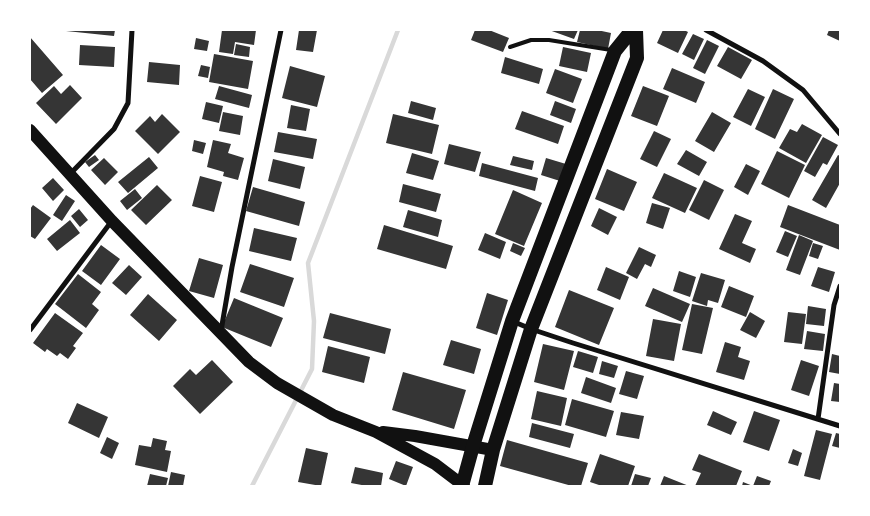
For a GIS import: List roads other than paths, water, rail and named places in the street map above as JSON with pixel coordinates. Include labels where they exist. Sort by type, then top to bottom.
[{"type":"highway","points":[[463,486],[473,446],[512,321],[615,51],[632,30]]},
{"type":"highway","points":[[485,486],[493,450],[531,329],[637,58],[636,30]]},
{"type":"main road","points":[[30,130],[112,221],[249,362],[278,383],[333,415],[376,432],[435,464],[463,486]]},
{"type":"main road","points":[[376,432],[415,436],[493,450]]},
{"type":"street","points":[[70,174],[114,129],[128,103],[132,30]]},
{"type":"street","points":[[221,334],[232,267],[281,30]]},
{"type":"street","points":[[706,30],[763,61],[803,90],[840,134]]},
{"type":"street","points":[[30,330],[112,221]]},
{"type":"street","points":[[818,419],[834,305],[840,286]]},
{"type":"street","points":[[512,321],[531,329],[840,426]]},
{"type":"lane","points":[[510,47],[531,40],[549,40],[615,51]]},
{"type":"waterway","points":[[252,486],[312,369],[314,321],[308,263],[398,30]]}]
